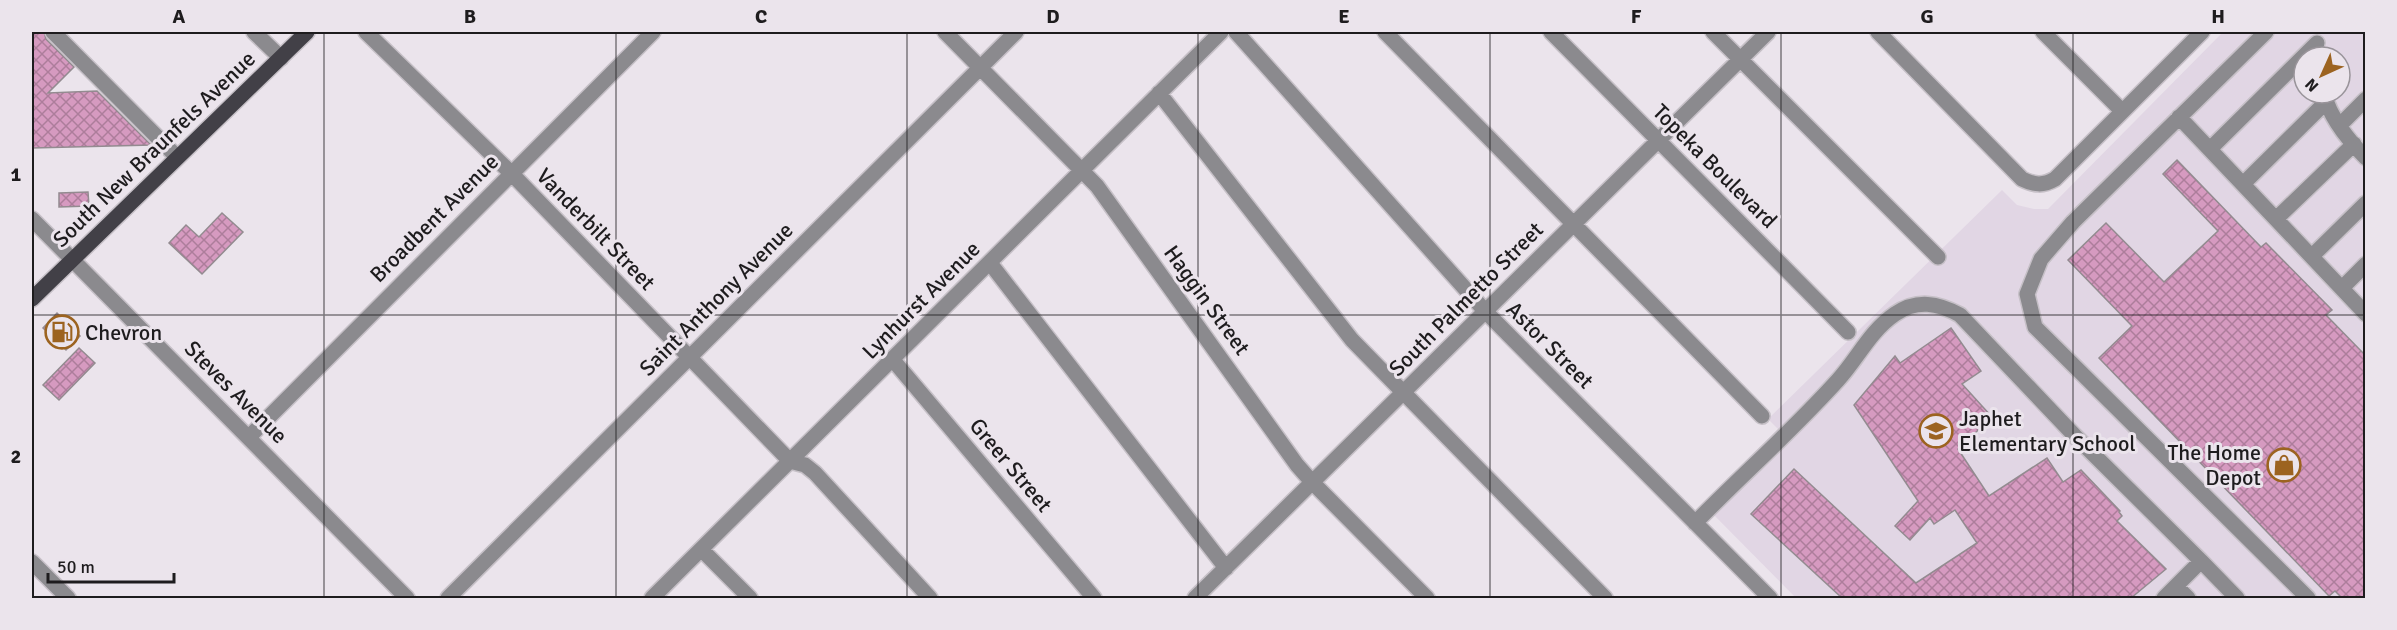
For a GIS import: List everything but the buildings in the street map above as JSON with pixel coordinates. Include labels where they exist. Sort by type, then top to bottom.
[{"type":"main road","name":"South New Braunfels Avenue","points":[[32,298],[307,32]]},
{"type":"street","points":[[53,32],[177,157]]},
{"type":"street","points":[[254,32],[280,58]]},
{"type":"street","name":"Vanderbilt Street","points":[[366,32],[511,173],[790,461],[806,465],[815,473],[930,598]]},
{"type":"street","name":"Broadbent Avenue","points":[[249,437],[653,32]]},
{"type":"street","name":"Haggin Street","points":[[945,32],[1097,186],[1312,482],[1427,598]]},
{"type":"street","name":"Saint Anthony Avenue","points":[[448,598],[1016,32]]},
{"type":"street","name":"Lynhurst Avenue","points":[[652,598],[1221,32]]},
{"type":"street","name":"Astor Street","points":[[1236,32],[1485,311],[1770,598]]},
{"type":"street","points":[[1385,32],[1762,416]]},
{"type":"street","name":"Topeka Boulevard","points":[[1551,32],[1848,332]]},
{"type":"street","points":[[1713,32],[1938,257]]},
{"type":"street","name":"South Palmetto Street","points":[[1195,598],[1768,32]]},
{"type":"street","points":[[1878,32],[2022,178],[2039,185],[2046,184],[2055,178],[2202,32]]},
{"type":"street","points":[[2043,32],[2122,111]]},
{"type":"street","points":[[2266,32],[2073,222],[2041,259],[2027,294],[2035,327],[2308,598]]},
{"type":"street","points":[[2210,149],[2317,44]]},
{"type":"street","points":[[1159,93],[1352,340],[1605,598]]},
{"type":"street","points":[[2340,125],[2366,99]]},
{"type":"street","points":[[2243,184],[2318,105]]},
{"type":"street","points":[[2329,105],[2340,125],[2366,158]]},
{"type":"street","points":[[2179,117],[2366,314]]},
{"type":"street","points":[[2276,219],[2354,144]]},
{"type":"street","points":[[2312,256],[2366,203]]},
{"type":"street","name":"Steves Avenue","points":[[32,219],[407,598]]},
{"type":"street","points":[[990,263],[1226,568]]},
{"type":"street","points":[[2342,288],[2366,264]]},
{"type":"street","points":[[1695,523],[1840,379],[1864,343],[1894,314],[1925,304],[1942,305],[1960,315],[2075,436],[2238,598]]},
{"type":"street","name":"Greer Street","points":[[893,360],[1094,598]]},
{"type":"street","points":[[702,550],[750,598]]},
{"type":"street","points":[[2164,598],[2201,561]]},
{"type":"street","points":[[32,562],[68,598]]},
{"type":"street","points":[[2176,586],[2188,598]]},
{"type":"shaded area","points":[[2223,32],[2365,32],[2365,598],[1796,598],[1709,510],[1784,435],[1768,419],[2002,190],[2017,205],[2048,209]]},
{"type":"place","name":"Chevron","points":[[62,332]]},
{"type":"place","name":"Japhet Elementary School","points":[[1936,431]]},
{"type":"place","name":"The Home Depot","points":[[2284,465]]}]
